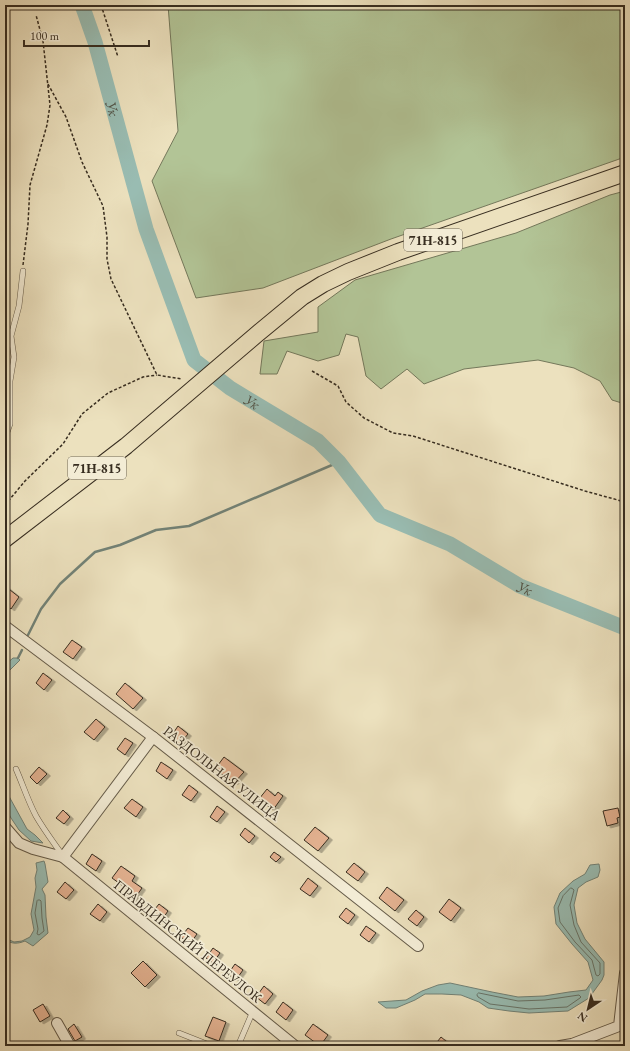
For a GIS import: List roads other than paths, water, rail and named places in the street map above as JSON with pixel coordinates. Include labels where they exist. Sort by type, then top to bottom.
[{"type":"main road","name":"71Н-815","points":[[5,538],[126,446],[302,297],[324,284],[348,272],[398,252],[625,173]]},
{"type":"street","name":"РАЗДОЛЬНАЯ УЛИЦА","points":[[5,626],[153,737],[418,946]]},
{"type":"street","points":[[63,857],[153,737]]},
{"type":"street","name":"ПРАВДИНСКИЙ ПЕРЕУЛОК","points":[[5,827],[19,843],[33,849],[63,857],[295,1046]]},
{"type":"street","points":[[560,1046],[573,1045],[622,1026],[625,973]]},
{"type":"street","points":[[57,1023],[70,1046]]},
{"type":"lane","points":[[5,438],[10,424],[10,381],[14,357],[11,336],[19,306],[22,271]]},
{"type":"lane","points":[[16,769],[37,817],[44,830],[63,857]]},
{"type":"lane","points":[[238,1046],[253,1011]]},
{"type":"lane","points":[[179,1033],[212,1046]]},
{"type":"water","points":[[13,658],[18,658],[20,660],[5,675],[5,665]]},
{"type":"water","points":[[5,789],[27,829],[43,843],[31,841],[19,830],[5,807]]},
{"type":"water","points":[[44,861],[48,882],[42,889],[45,895],[48,933],[33,946],[25,941],[15,943],[5,940],[5,938],[14,942],[22,941],[30,937],[34,930],[31,914],[36,887],[36,863]]},
{"type":"water","points":[[599,864],[600,870],[598,877],[586,882],[578,888],[574,905],[577,923],[585,939],[604,962],[604,975],[602,980],[589,998],[568,1011],[529,1013],[488,1008],[479,1002],[461,995],[425,994],[396,1008],[386,1008],[378,1002],[406,1000],[422,991],[438,985],[450,983],[518,997],[544,996],[586,990],[593,980],[588,962],[556,924],[554,907],[560,893],[573,881],[585,874],[590,865]]},
{"type":"waterway","points":[[5,12],[13,5]]},
{"type":"waterway","name":"Ук","points":[[82,5],[95,42],[146,229],[194,360],[230,388],[318,441],[339,462],[380,515],[450,544],[520,586],[625,628]]},
{"type":"waterway","points":[[28,635],[41,609],[60,584],[95,552],[120,545],[156,530],[189,526],[339,462]]},
{"type":"waterway","points":[[18,658],[22,650]]}]
